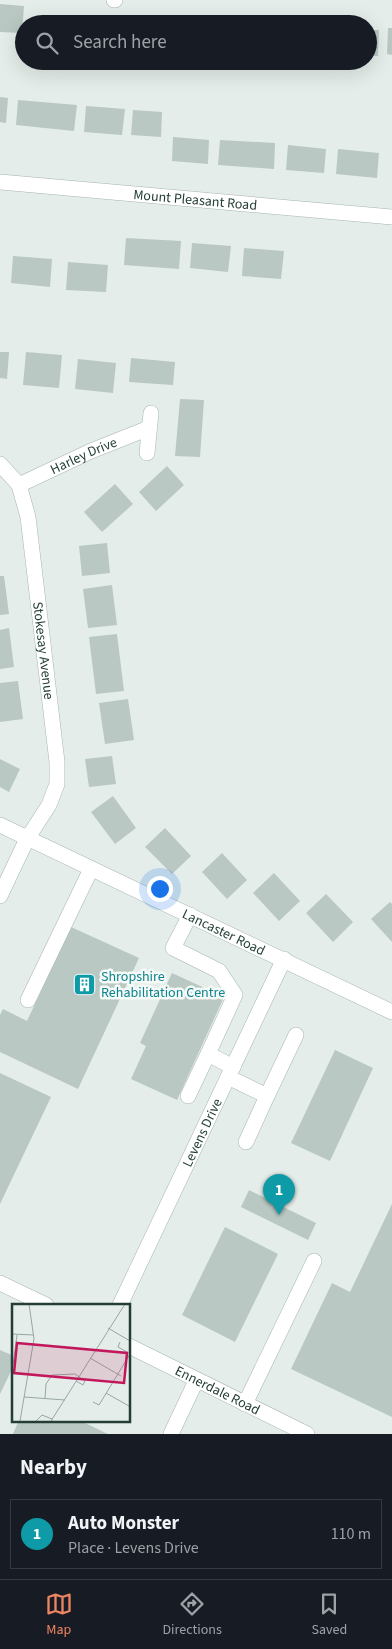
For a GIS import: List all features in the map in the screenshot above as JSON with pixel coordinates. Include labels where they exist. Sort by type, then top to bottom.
[{"type":"street","name":"Mount Pleasant Road","points":[[0,182],[392,217]]},
{"type":"street","name":"Harley Drive","points":[[19,485],[91,451],[150,420],[147,453]]},
{"type":"street","name":"Stokesay Avenue","points":[[0,464],[19,485],[28,517],[58,762],[57,784],[49,805],[27,839],[0,896]]},
{"type":"street","name":"Lancaster Road","points":[[0,826],[284,959],[392,1012]]},
{"type":"street","points":[[28,1000],[79,909],[91,869]]},
{"type":"street","points":[[188,1096],[235,995],[219,971],[173,948],[190,916]]},
{"type":"street","name":"Levens Drive","points":[[120,1304],[284,959]]},
{"type":"street","points":[[246,1142],[296,1035]]},
{"type":"street","points":[[208,1054],[267,1096]]},
{"type":"street","points":[[245,1404],[314,1262]]},
{"type":"street","points":[[0,1283],[44,1304]]},
{"type":"street","name":"Ennerdale Road","points":[[130,1347],[307,1434]]},
{"type":"street","points":[[171,1434],[196,1380]]},
{"type":"building","points":[[0,4],[24,6],[23,15],[15,15],[15,33],[0,32]]},
{"type":"building","points":[[388,28],[392,28],[392,55],[387,54]]},
{"type":"building","points":[[377,30],[379,30],[378,56]]},
{"type":"building","points":[[0,97],[8,98],[6,123],[0,122]]},
{"type":"building","points":[[18,100],[77,105],[74,131],[16,125]]},
{"type":"building","points":[[86,106],[125,109],[122,135],[84,132]]},
{"type":"building","points":[[133,110],[162,112],[161,137],[131,135]]},
{"type":"building","points":[[173,137],[209,140],[208,164],[172,161]]},
{"type":"building","points":[[220,140],[275,143],[274,169],[218,165]]},
{"type":"building","points":[[288,145],[326,149],[324,173],[286,170]]},
{"type":"building","points":[[338,149],[379,153],[377,178],[336,174]]},
{"type":"building","points":[[126,238],[181,241],[179,269],[124,265]]},
{"type":"building","points":[[192,243],[231,246],[228,272],[190,268]]},
{"type":"building","points":[[244,248],[284,251],[281,279],[242,276]]},
{"type":"building","points":[[13,256],[52,259],[50,287],[11,283]]},
{"type":"building","points":[[68,262],[108,265],[106,292],[66,290]]},
{"type":"building","points":[[0,352],[9,352],[7,379],[0,378]]},
{"type":"building","points":[[26,352],[62,355],[59,388],[23,385]]},
{"type":"building","points":[[131,358],[175,362],[173,385],[129,382]]},
{"type":"building","points":[[78,359],[116,363],[113,393],[75,389]]},
{"type":"building","points":[[180,399],[204,400],[200,457],[175,456]]},
{"type":"building","points":[[167,466],[184,485],[156,511],[139,492]]},
{"type":"building","points":[[115,484],[133,504],[102,532],[84,512]]},
{"type":"building","points":[[107,543],[110,573],[82,576],[79,546]]},
{"type":"building","points":[[0,576],[4,576],[9,614],[0,615]]},
{"type":"building","points":[[112,585],[117,625],[88,628],[83,589]]},
{"type":"building","points":[[9,628],[14,667],[0,669],[0,630]]},
{"type":"building","points":[[117,634],[124,691],[96,694],[89,637]]},
{"type":"building","points":[[18,681],[23,719],[0,722],[0,683]]},
{"type":"building","points":[[128,699],[134,740],[105,744],[99,703]]},
{"type":"building","points":[[112,756],[116,784],[89,787],[85,759]]},
{"type":"building","points":[[0,759],[20,769],[9,792],[0,787]]},
{"type":"building","points":[[113,796],[136,828],[115,844],[91,812]]},
{"type":"building","points":[[165,828],[191,856],[172,874],[145,847]]},
{"type":"building","points":[[222,853],[247,880],[227,899],[202,872]]},
{"type":"building","points":[[274,873],[300,901],[279,921],[253,893]]},
{"type":"building","points":[[326,894],[353,922],[333,942],[306,913]]},
{"type":"building","points":[[390,902],[392,904],[392,942],[371,919]]},
{"type":"building","name":"Shropshire Rehabilitation Centre","points":[[71,927],[139,958],[78,1089],[0,1052],[0,1015],[3,1009],[27,1021]]},
{"type":"building","points":[[172,973],[224,997],[177,1100],[131,1079],[146,1046],[140,1043]]},
{"type":"building","points":[[335,1050],[373,1068],[330,1161],[291,1143]]},
{"type":"building","points":[[0,1073],[51,1097],[0,1204]]},
{"type":"building","points":[[249,1190],[316,1223],[308,1240],[241,1207]]},
{"type":"building","points":[[392,1204],[392,1417],[291,1369],[332,1283],[350,1292]]},
{"type":"building","points":[[225,1227],[278,1254],[235,1342],[182,1315]]},
{"type":"building","points":[[0,1350],[12,1355],[12,1369],[0,1394]]},
{"type":"building","points":[[18,1422],[83,1422],[108,1434],[13,1434]]},
{"type":"place","name":"Shropshire Rehabilitation Centre","points":[[85,984]]},
{"type":"place","name":"Auto Monster","points":[[279,1215]]}]
